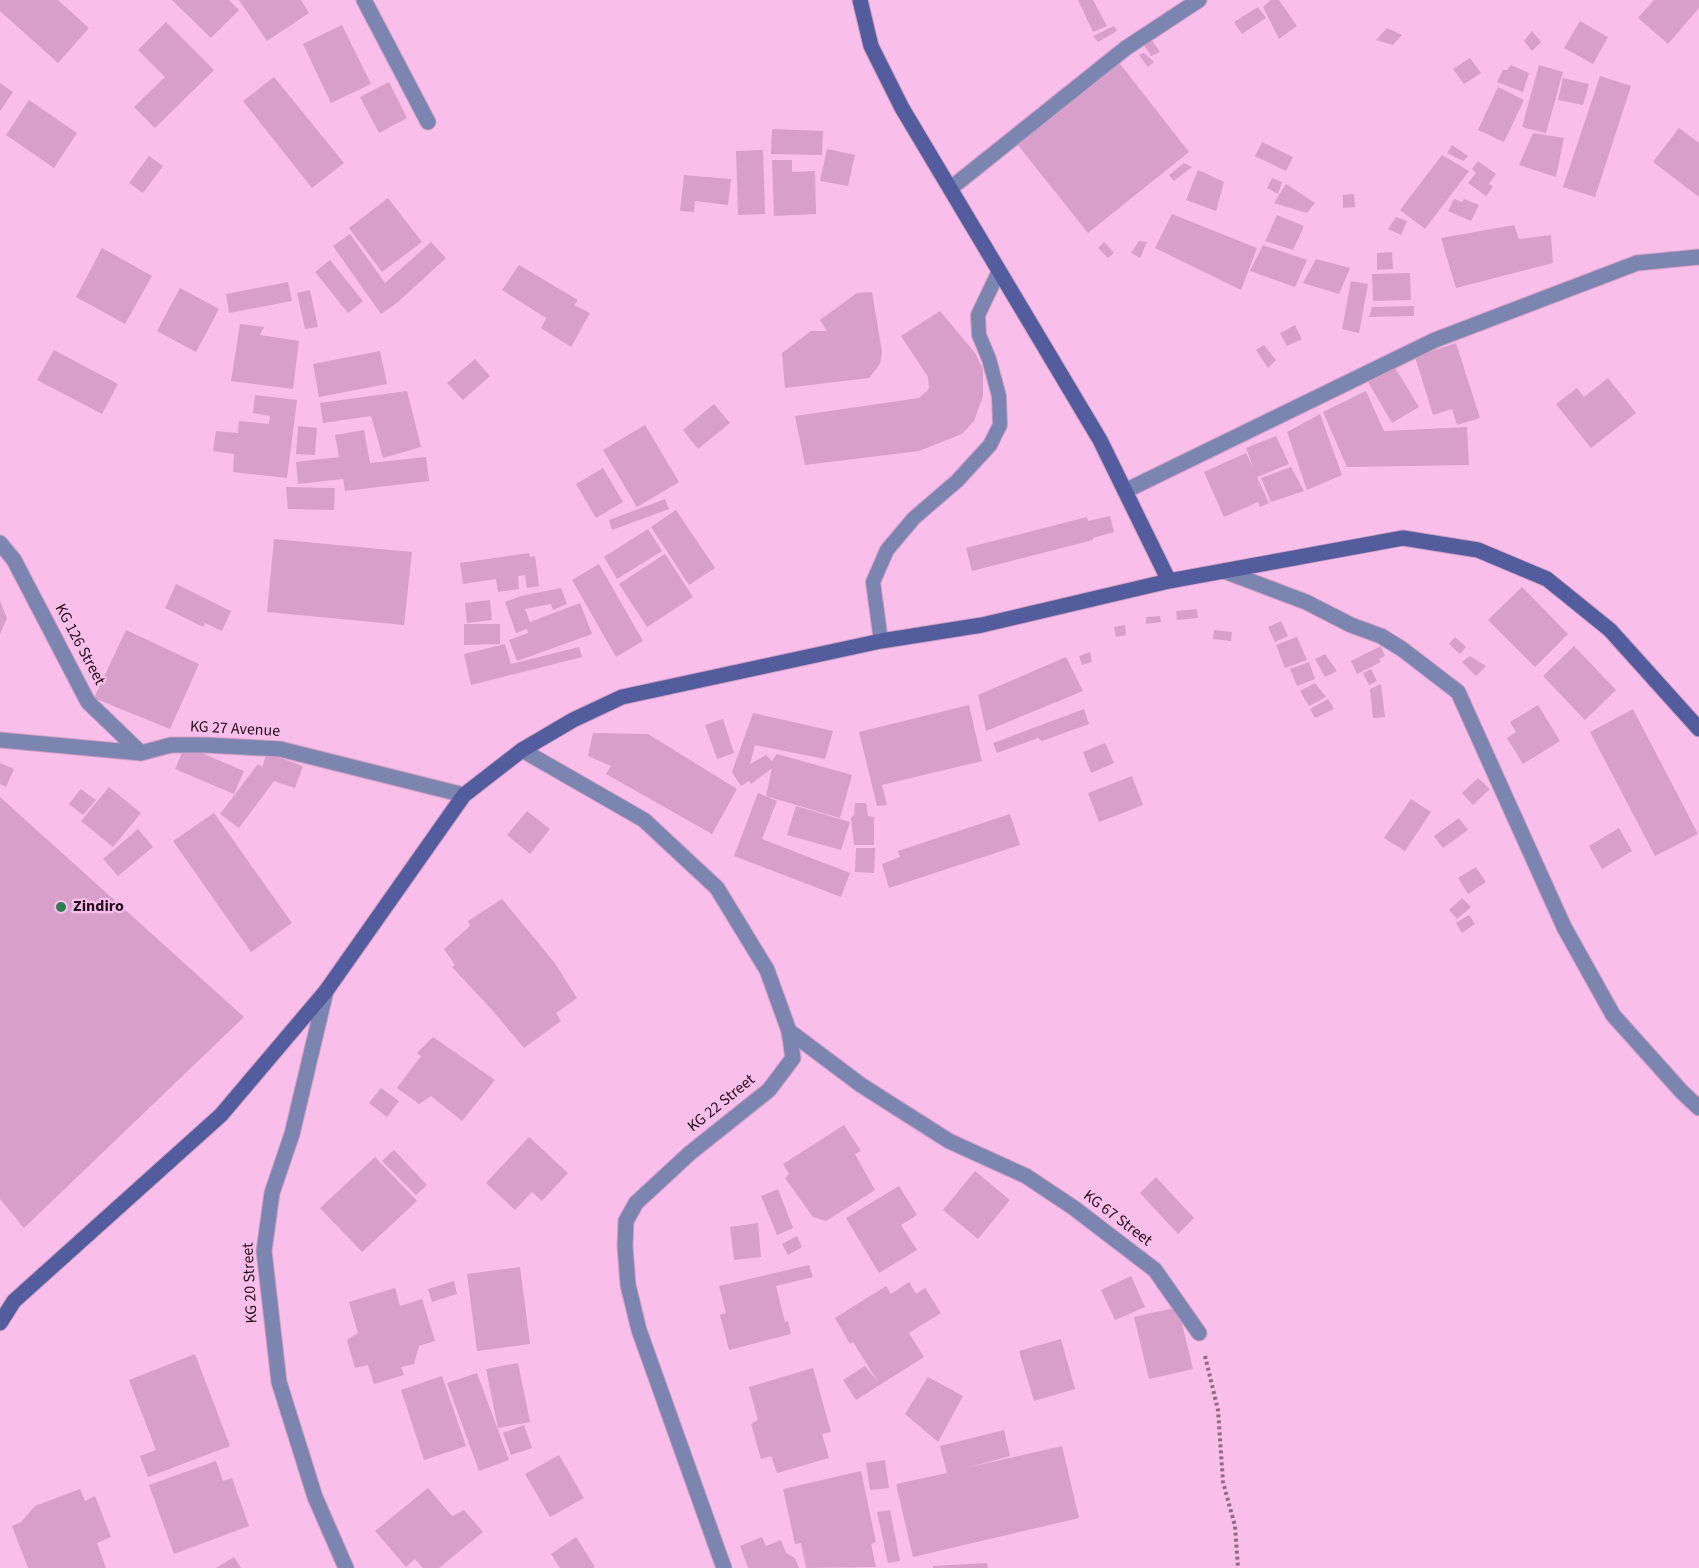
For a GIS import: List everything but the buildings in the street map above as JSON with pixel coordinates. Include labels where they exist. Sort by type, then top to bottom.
[{"type":"main road","points":[[860,0],[871,46],[902,108],[1100,440],[1169,581]]},
{"type":"main road","points":[[0,1323],[14,1301],[221,1115],[326,991],[464,795],[522,750],[573,720],[622,697],[881,641],[982,625],[1169,581],[1403,538],[1478,550],[1547,579],[1610,630],[1699,729]]},
{"type":"street","points":[[364,0],[428,122]]},
{"type":"street","points":[[951,188],[1126,48],[1199,0]]},
{"type":"street","points":[[1125,491],[1435,340],[1637,263],[1699,257]]},
{"type":"street","name":"KG 126 Street","points":[[0,543],[14,560],[88,702],[141,753]]},
{"type":"street","points":[[1224,571],[1306,602],[1351,625],[1381,636],[1402,649],[1458,692],[1564,927],[1613,1015],[1699,1108]]},
{"type":"street","name":"KG 27 Avenue","points":[[0,740],[141,753],[171,745],[280,749],[464,795]]},
{"type":"street","name":"KG 22 Street","points":[[522,750],[644,820],[717,888],[766,970],[789,1031],[793,1058],[769,1090],[651,1189],[636,1203],[626,1221],[628,1285],[639,1330],[724,1568]]},
{"type":"street","name":"KG 20 Street","points":[[326,991],[292,1134],[272,1193],[264,1251],[279,1382],[315,1497],[346,1568]]},
{"type":"street","name":"KG 67 Street","points":[[789,1031],[861,1085],[949,1141],[1026,1176],[1074,1208],[1155,1270],[1199,1333]]},
{"type":"lane","points":[[881,641],[873,582],[887,550],[914,518],[957,481],[990,445],[1000,424],[999,396],[979,335],[978,315],[999,271]]},
{"type":"path","points":[[1199,1333],[1218,1410],[1223,1482],[1235,1526],[1238,1568]]},
{"type":"place","name":"Zindiro","points":[[61,907]]}]
